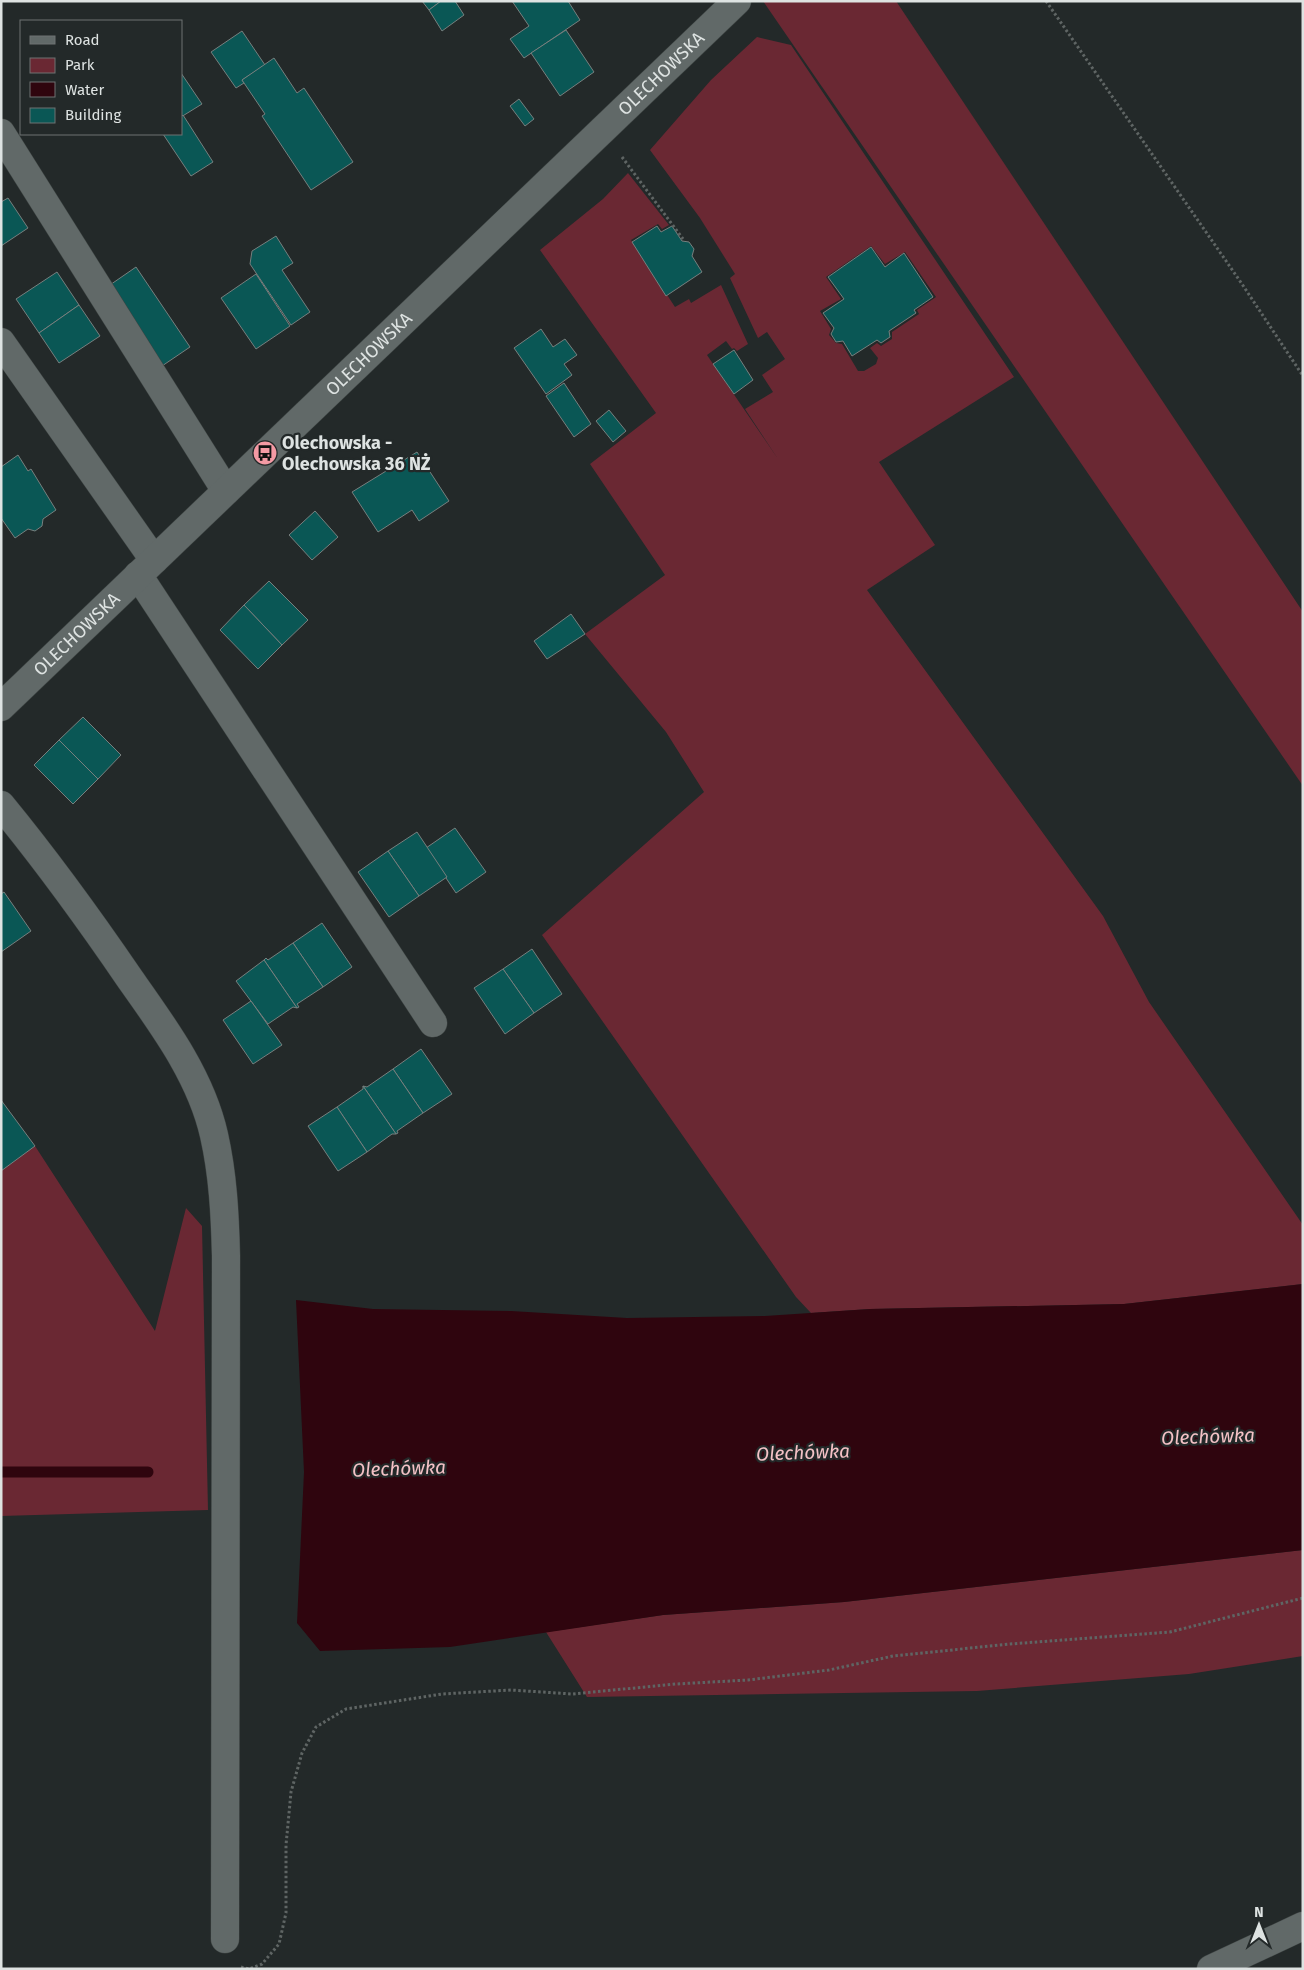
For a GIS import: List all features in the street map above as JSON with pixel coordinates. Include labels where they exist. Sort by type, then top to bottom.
[{"type":"street","name":"OLECHOWSKA","points":[[1,706],[737,1]]},
{"type":"street","points":[[1,133],[226,491]]},
{"type":"street","points":[[1,342],[146,567],[433,1023]]},
{"type":"street","points":[[1,805],[76,900],[176,1045],[203,1100],[214,1134],[224,1195],[226,1256],[225,1939]]},
{"type":"street","points":[[1211,1969],[1303,1926]]},
{"type":"path","points":[[1046,1],[1242,284],[1303,376]]},
{"type":"path","points":[[601,131],[683,239]]},
{"type":"path","points":[[225,1939],[226,1954],[237,1966],[249,1968],[262,1964],[279,1944],[286,1913],[286,1845],[291,1792],[295,1776],[302,1753],[316,1727],[346,1709],[442,1694],[511,1690],[572,1694],[676,1684],[748,1680],[829,1670],[893,1656],[1010,1644],[1170,1632],[1303,1598]]},
{"type":"green space","points":[[763,1],[896,1],[1303,612],[1303,786]]},
{"type":"green space","points":[[757,37],[791,45],[1014,377],[879,462],[935,545],[867,590],[1103,916],[1149,1002],[1303,1225],[1303,1284],[1124,1304],[870,1309],[811,1313],[796,1297],[542,935],[704,792],[666,732],[585,634],[665,575],[590,464],[656,413],[540,250],[603,199],[628,173],[669,225],[662,229],[658,224],[631,240],[675,307],[689,299],[691,303],[721,285],[748,344],[737,351],[734,348],[732,349],[726,341],[707,355],[778,459],[745,409],[773,392],[762,375],[785,359],[767,332],[758,338],[730,278],[735,274],[700,218],[650,150],[711,80]],"holes":[[[871,246],[885,264],[905,252],[936,297],[917,310],[919,314],[892,332],[892,339],[881,346],[877,343],[870,348],[878,358],[876,364],[864,371],[858,371],[842,344],[836,343],[829,335],[831,329],[820,311],[841,299],[826,277]]]},
{"type":"green space","points":[[35,1146],[155,1331],[186,1208],[202,1226],[208,1510],[1,1516],[1,1169]]},
{"type":"green space","points":[[1303,1550],[1303,1656],[1189,1674],[977,1691],[587,1697],[546,1632],[663,1615],[844,1602]]},
{"type":"water","points":[[1303,1284],[1303,1550],[844,1602],[663,1615],[450,1647],[320,1651],[297,1623],[304,1472],[296,1300],[373,1309],[511,1311],[627,1318],[765,1316],[870,1309],[1124,1304]]},
{"type":"building","points":[[422,1],[441,1],[429,10]]},
{"type":"building","points":[[441,1],[455,1],[464,15],[442,31],[429,10]]},
{"type":"building","points":[[512,1],[568,1],[580,20],[524,58],[510,39],[529,26]]},
{"type":"building","points":[[566,30],[594,72],[560,96],[531,53]]},
{"type":"building","points":[[242,31],[265,65],[242,80],[244,83],[236,88],[211,52]]},
{"type":"building","points":[[274,58],[297,93],[304,88],[353,162],[311,190],[262,116],[265,114],[242,80]]},
{"type":"building","points":[[182,74],[202,104],[182,116]]},
{"type":"building","points":[[519,99],[534,119],[525,126],[510,106]]},
{"type":"building","points":[[182,116],[213,162],[191,176],[164,135],[182,135]]},
{"type":"building","points":[[8,198],[28,228],[1,246],[1,202]]},
{"type":"building","points":[[657,226],[661,232],[672,226],[682,241],[689,242],[694,249],[692,256],[702,272],[666,296],[632,242]]},
{"type":"building","points":[[276,236],[293,263],[282,270],[310,312],[291,325],[250,264],[252,251]]},
{"type":"building","points":[[871,247],[885,267],[904,253],[933,297],[914,310],[916,313],[889,331],[890,337],[881,343],[877,340],[852,356],[843,341],[836,342],[831,334],[834,328],[823,313],[844,299],[828,277]]},
{"type":"building","points":[[136,267],[190,347],[162,366],[107,287]]},
{"type":"building","points":[[57,272],[79,305],[39,333],[16,299]]},
{"type":"building","points":[[256,274],[290,326],[256,349],[221,298]]},
{"type":"building","points":[[79,305],[100,336],[59,363],[39,333]]},
{"type":"building","points":[[541,329],[553,347],[565,339],[577,355],[564,364],[572,375],[546,394],[514,348]]},
{"type":"building","points":[[734,350],[753,380],[734,394],[713,364]]},
{"type":"building","points":[[564,383],[591,424],[574,437],[546,396]]},
{"type":"building","points":[[609,410],[626,431],[613,442],[596,421]]},
{"type":"building","points":[[417,452],[449,501],[419,521],[412,510],[378,532],[352,492]]},
{"type":"building","points":[[18,455],[28,471],[31,469],[56,510],[43,519],[42,526],[35,531],[28,529],[15,538],[1,518],[1,467]]},
{"type":"building","points":[[315,511],[338,537],[312,560],[289,535]]},
{"type":"building","points":[[269,581],[308,620],[282,645],[244,605]]},
{"type":"building","points":[[244,605],[282,645],[258,669],[220,630]]},
{"type":"building","points":[[571,614],[585,634],[547,659],[534,641]]},
{"type":"building","points":[[83,717],[121,755],[98,779],[59,740]]},
{"type":"building","points":[[59,740],[98,779],[73,804],[34,765]]},
{"type":"building","points":[[455,828],[486,872],[456,893],[426,848]]},
{"type":"building","points":[[417,832],[447,877],[419,896],[388,851]]},
{"type":"building","points":[[388,851],[419,896],[389,917],[358,872]]},
{"type":"building","points":[[4,892],[31,931],[1,952],[1,894]]},
{"type":"building","points":[[322,923],[352,967],[323,987],[293,943]]},
{"type":"building","points":[[293,943],[323,987],[297,1004],[299,1007],[297,1008],[264,960],[266,958],[268,960]]},
{"type":"building","points":[[532,949],[562,994],[534,1013],[503,969]]},
{"type":"building","points":[[264,960],[297,1008],[293,1007],[268,1024],[236,981]]},
{"type":"building","points":[[503,969],[534,1013],[505,1034],[474,988]]},
{"type":"building","points":[[251,1001],[282,1045],[253,1064],[223,1020]]},
{"type":"building","points":[[421,1049],[452,1094],[423,1113],[393,1069]]},
{"type":"building","points":[[393,1069],[423,1113],[397,1131],[398,1133],[396,1134],[363,1086],[367,1087]]},
{"type":"building","points":[[363,1086],[396,1134],[392,1134],[367,1152],[337,1107],[363,1089]]},
{"type":"building","points":[[1,1100],[35,1146],[1,1171]]},
{"type":"building","points":[[337,1107],[367,1152],[338,1171],[308,1126]]},
{"type":"waterway","name":"Olechówka","points":[[1,1472],[148,1472]]},
{"type":"place","name":"Olechowska - Olechowska 36 NŻ","points":[[265,453]]}]
